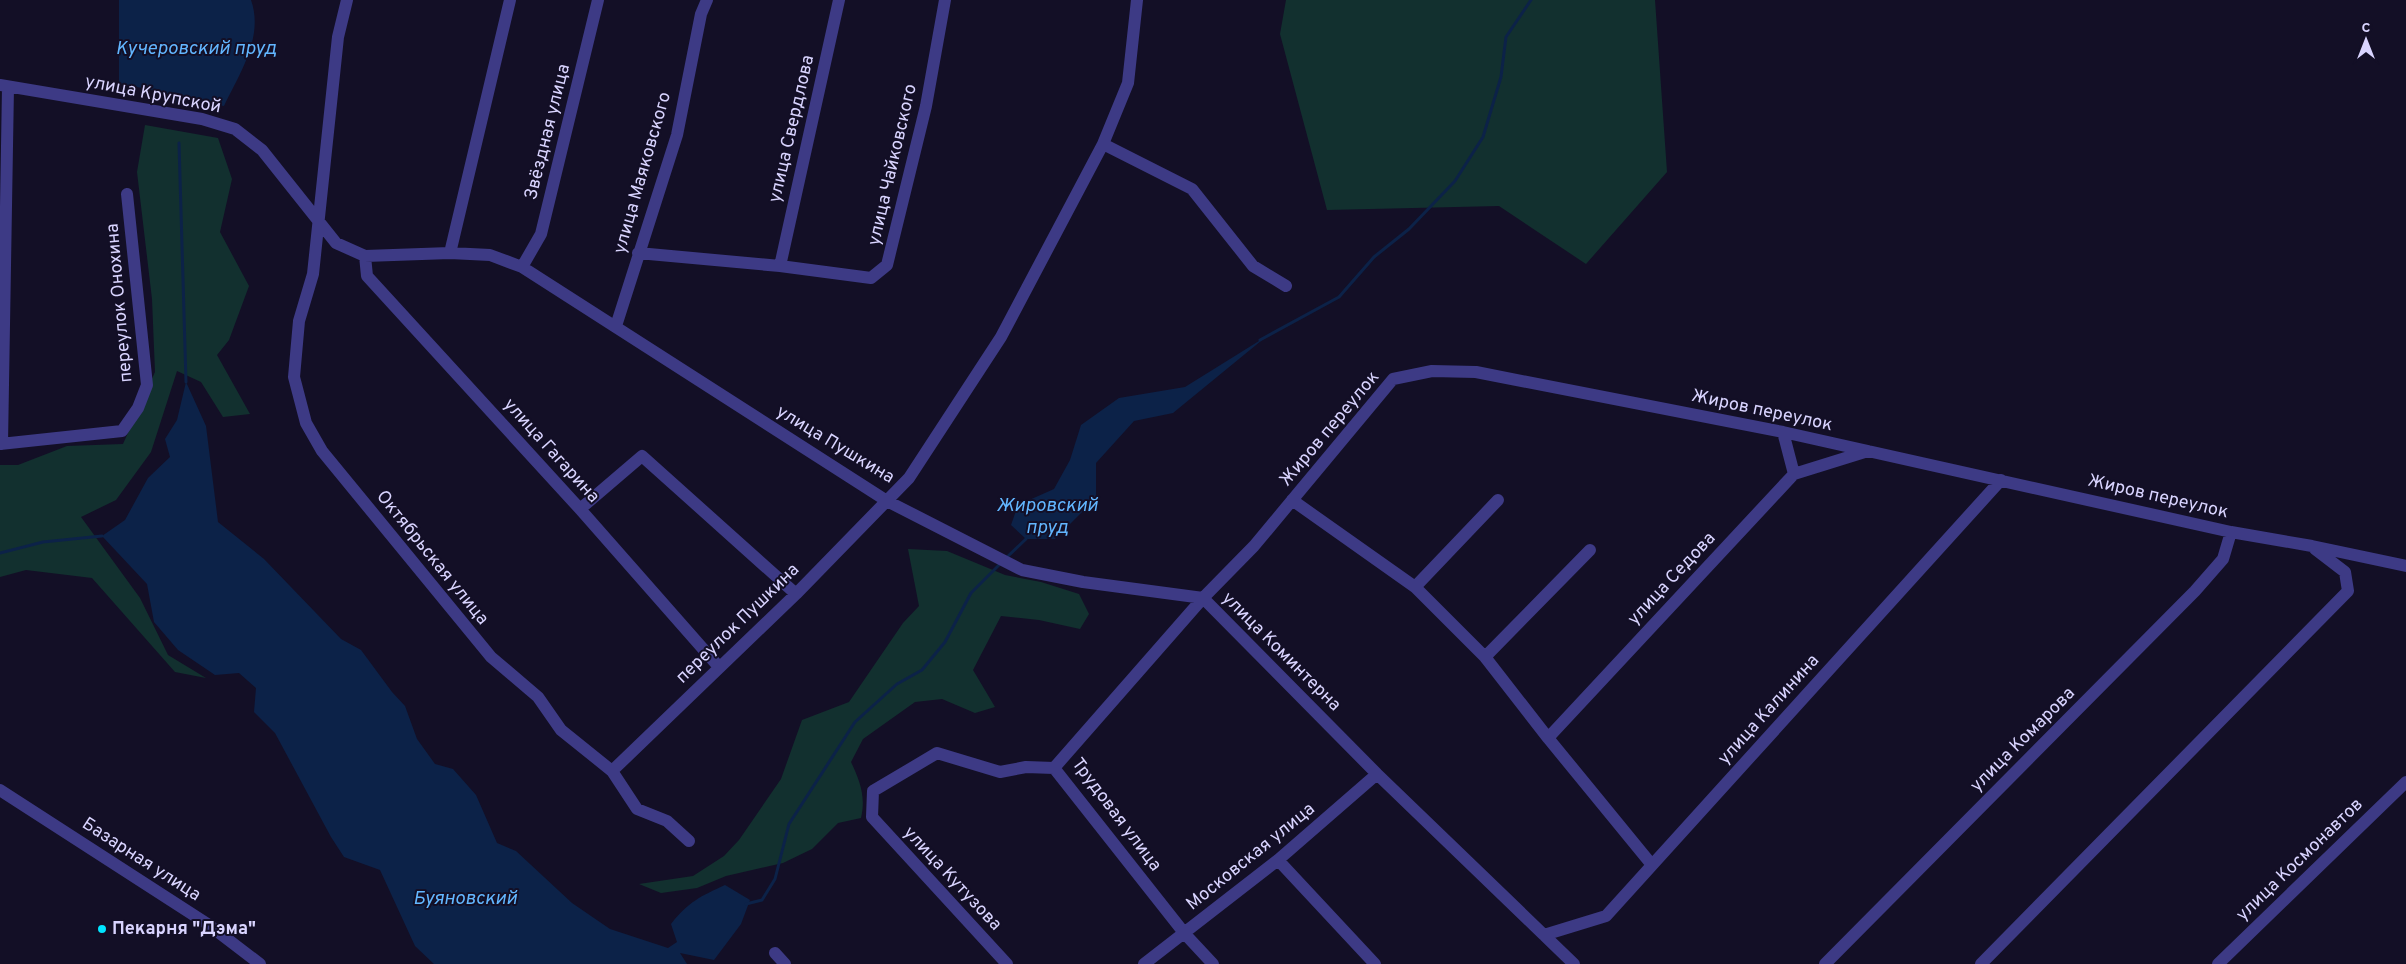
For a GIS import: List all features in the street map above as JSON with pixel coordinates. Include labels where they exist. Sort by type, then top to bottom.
[{"type":"street","name":"Октябрьская улица","points":[[347,0],[338,37],[313,274],[299,321],[294,377],[306,423],[322,451],[491,657],[538,697],[561,730],[612,771],[637,809],[667,821],[689,841]]},
{"type":"street","points":[[450,253],[510,0]]},
{"type":"street","name":"Звёздная улица","points":[[522,268],[541,234],[598,0]]},
{"type":"street","name":"улица Маяковского","points":[[616,326],[677,135],[701,14],[707,0]]},
{"type":"street","name":"улица Свердлова","points":[[780,266],[839,0]]},
{"type":"street","name":"улица Чайковского","points":[[638,253],[780,266],[871,278],[887,265],[926,106],[945,0]]},
{"type":"street","name":"улица Пушкина","points":[[318,222],[336,243],[365,256],[450,253],[490,255],[522,268],[616,326],[887,501],[909,478],[1000,337],[1103,144],[1128,83],[1137,0]]},
{"type":"street","name":"улица Крупской","points":[[4,86],[202,119],[235,130],[262,150],[318,222]]},
{"type":"street","points":[[1,444],[4,86]]},
{"type":"street","points":[[1103,144],[1192,189],[1253,266],[1286,286]]},
{"type":"street","name":"переулок Онохина","points":[[1,444],[122,431],[138,408],[147,384],[127,194]]},
{"type":"street","name":"улица Гагарина","points":[[365,256],[367,276],[580,508],[719,667]]},
{"type":"street","name":"Жиров переулок","points":[[1202,598],[1254,546],[1393,379],[1432,371],[1476,372],[1783,432],[2231,532],[2312,546],[2406,566]]},
{"type":"street","points":[[1783,432],[1794,474],[1868,451]]},
{"type":"street","points":[[580,508],[642,456],[796,594]]},
{"type":"street","name":"улица Седова","points":[[1548,738],[1794,474]]},
{"type":"street","name":"улица Калинина","points":[[1544,935],[1606,916],[2001,480]]},
{"type":"street","points":[[1292,500],[1415,587],[1485,657],[1548,738],[1652,865]]},
{"type":"street","points":[[1415,587],[1498,500]]},
{"type":"street","name":"переулок Пушкина","points":[[612,771],[796,594],[887,501]]},
{"type":"street","name":"улица Коминтерна","points":[[887,501],[1022,570],[1083,582],[1202,598],[1377,774],[1574,964]]},
{"type":"street","name":"улица Комарова","points":[[1825,964],[2195,591],[2223,559],[2231,532]]},
{"type":"street","points":[[1981,964],[2348,591],[2345,572],[2312,546]]},
{"type":"street","points":[[1485,657],[1590,550]]},
{"type":"street","name":"Трудовая улица","points":[[1202,598],[1054,768],[1185,934],[1212,964]]},
{"type":"street","name":"улица Кутузова","points":[[1007,964],[872,817],[873,791],[937,753],[1000,772],[1026,767],[1054,768]]},
{"type":"street","name":"Московская улица","points":[[1144,964],[1278,860],[1377,774]]},
{"type":"street","name":"улица Космонавтов","points":[[2218,964],[2406,782]]},
{"type":"street","name":"Базарная улица","points":[[0,790],[209,925],[260,964]]},
{"type":"street","points":[[1278,860],[1375,964]]},
{"type":"street","points":[[774,953],[784,964]]},
{"type":"green space","points":[[1286,0],[1655,0],[1667,172],[1586,264],[1499,206],[1327,210],[1280,34]]},
{"type":"green space","points":[[145,125],[218,138],[232,179],[220,232],[249,286],[229,340],[217,355],[250,414],[223,417],[201,382],[177,371],[151,452],[116,500],[81,517],[140,598],[168,655],[206,678],[175,672],[92,578],[26,570],[0,577],[0,465],[18,465],[67,446],[123,444],[155,372],[152,299],[137,172]]},
{"type":"green space","points":[[908,549],[947,551],[1005,575],[1041,582],[1079,594],[1089,614],[1080,629],[1039,620],[1001,616],[973,670],[995,707],[975,713],[942,699],[915,702],[863,739],[851,762],[861,789],[863,803],[861,818],[838,823],[812,849],[783,863],[726,876],[697,888],[661,893],[639,884],[693,876],[724,856],[739,840],[781,779],[802,720],[849,702],[903,623],[919,606]]},
{"type":"water","name":"Кучеровский пруд","points":[[119,0],[251,0],[255,28],[252,41],[243,68],[224,106],[119,83]]},
{"type":"water","name":"Жировский пруд","points":[[1267,336],[1173,413],[1134,421],[1096,463],[1096,498],[1055,539],[1026,539],[1011,525],[1018,505],[1054,489],[1070,460],[1081,425],[1119,398],[1185,387]]},
{"type":"water","name":"Буяновский","points":[[186,382],[206,426],[218,522],[264,559],[341,639],[361,650],[392,692],[405,706],[417,739],[435,764],[453,769],[476,795],[497,843],[516,851],[572,903],[610,929],[668,948],[677,942],[671,924],[677,916],[695,900],[725,885],[750,900],[741,924],[714,960],[680,953],[687,964],[434,964],[415,946],[380,870],[344,857],[331,837],[275,733],[254,712],[256,688],[239,673],[215,675],[178,650],[154,622],[147,584],[102,536],[125,520],[148,478],[170,457],[165,439],[177,420]]},
{"type":"waterway","points":[[1260,340],[1339,297],[1374,257],[1409,229],[1455,181],[1483,137],[1501,77],[1506,37],[1531,0]]},
{"type":"waterway","points":[[176,96],[176,102]]},
{"type":"waterway","points":[[179,143],[186,382]]},
{"type":"waterway","points":[[0,553],[43,542],[102,536]]},
{"type":"waterway","points":[[1006,558],[1026,539]]},
{"type":"waterway","points":[[746,904],[762,900],[775,879],[789,824],[855,722],[897,684],[922,670],[945,642],[971,593],[1000,564]]},
{"type":"place","name":"Пекарня \"Дэма\"","points":[[102,929]]}]
